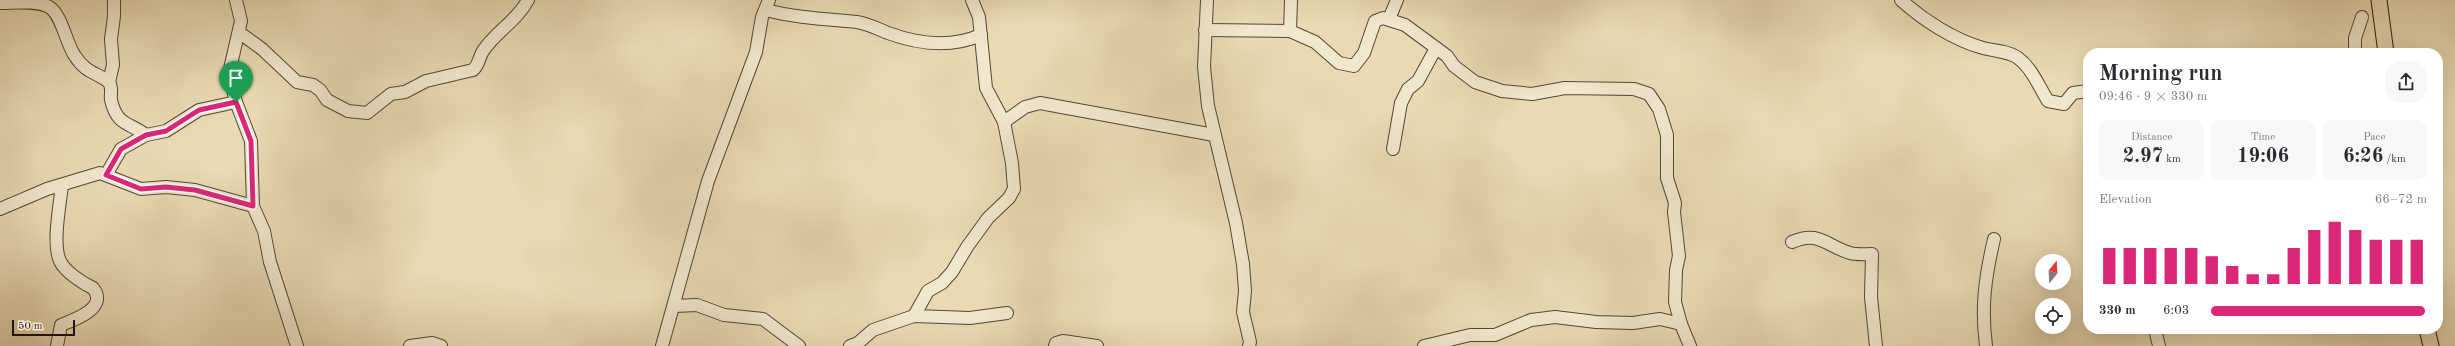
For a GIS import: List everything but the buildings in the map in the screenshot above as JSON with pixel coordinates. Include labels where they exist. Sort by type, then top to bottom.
[{"type":"main road","points":[[2379,0],[2385,48]]},
{"type":"main road","points":[[2427,334],[2431,346]]},
{"type":"street","points":[[114,0],[114,16],[111,39],[113,64],[109,82],[112,90],[111,100],[116,115],[126,125],[146,135]]},
{"type":"street","points":[[236,0],[242,21],[229,73],[236,102],[251,141],[253,206],[264,231],[270,262],[297,346]]},
{"type":"street","points":[[240,33],[262,48],[297,82],[313,85],[320,90],[326,100],[348,111],[367,113],[390,94],[405,92],[426,81],[473,70],[476,67],[482,52],[495,34],[512,23],[528,0]]},
{"type":"street","points":[[914,316],[928,291],[942,283],[952,272],[967,247],[988,218],[1013,193],[1012,163],[1004,122],[986,88],[979,17],[972,0]]},
{"type":"street","points":[[1207,0],[1204,67],[1214,135],[1236,222],[1243,264],[1245,291],[1243,312],[1250,342],[1249,346]]},
{"type":"street","points":[[1290,31],[1291,0]]},
{"type":"street","points":[[1390,19],[1397,0]]},
{"type":"street","points":[[1901,0],[1917,14],[1949,33],[1982,48],[2016,56],[2035,79],[2048,101],[2064,104],[2073,93],[2083,92]]},
{"type":"street","points":[[0,3],[51,4],[63,28],[67,43],[75,57],[95,76],[109,82]]},
{"type":"street","points":[[662,346],[708,182],[756,52],[762,18],[768,5],[816,20],[869,24],[900,37],[922,42],[956,43],[981,35]]},
{"type":"street","points":[[2355,48],[2355,38],[2362,17]]},
{"type":"street","points":[[1205,30],[1290,31],[1315,42],[1339,64],[1354,66],[1364,53],[1375,21],[1378,18],[1390,19],[1405,25],[1447,56],[1454,66],[1475,82],[1502,91],[1532,94],[1565,88],[1634,89],[1649,94],[1659,109],[1667,135],[1667,178],[1675,203],[1674,212],[1679,256],[1674,294],[1680,324],[1690,346]]},
{"type":"street","points":[[1393,149],[1400,103],[1408,89],[1418,81],[1436,48]]},
{"type":"street","points":[[106,175],[121,149],[146,135],[166,131],[199,110],[236,102]]},
{"type":"street","points":[[1004,122],[1025,107],[1040,103],[1214,135]]},
{"type":"street","points":[[0,208],[62,185],[100,173],[141,189],[166,187],[195,190],[253,206]]},
{"type":"street","points":[[57,346],[61,325],[87,314],[95,305],[97,296],[94,288],[86,285],[60,262],[57,246],[62,185]]},
{"type":"street","points":[[1792,242],[1803,237],[1818,237],[1851,253],[1872,254],[1870,297],[1876,346]]},
{"type":"street","points":[[1986,346],[1982,308],[1994,239]]},
{"type":"street","points":[[674,306],[697,304],[724,315],[763,319],[799,346]]},
{"type":"street","points":[[850,346],[858,343],[873,330],[914,316],[970,318],[1007,313]]},
{"type":"street","points":[[1424,346],[1470,335],[1495,335],[1531,320],[1555,317],[1596,322],[1633,322],[1660,319],[1680,324]]},
{"type":"street","points":[[2157,334],[2159,346]]},
{"type":"street","points":[[1055,346],[1056,343],[1063,341],[1097,346]]},
{"type":"street","points":[[410,346],[432,343],[441,346]]},
{"type":"route","points":[[236,102],[251,141],[252,151],[250,169],[253,186],[253,206],[195,190],[166,187],[141,189],[120,179],[106,175],[121,149],[146,135],[166,131],[189,114],[210,106],[236,102]]}]
